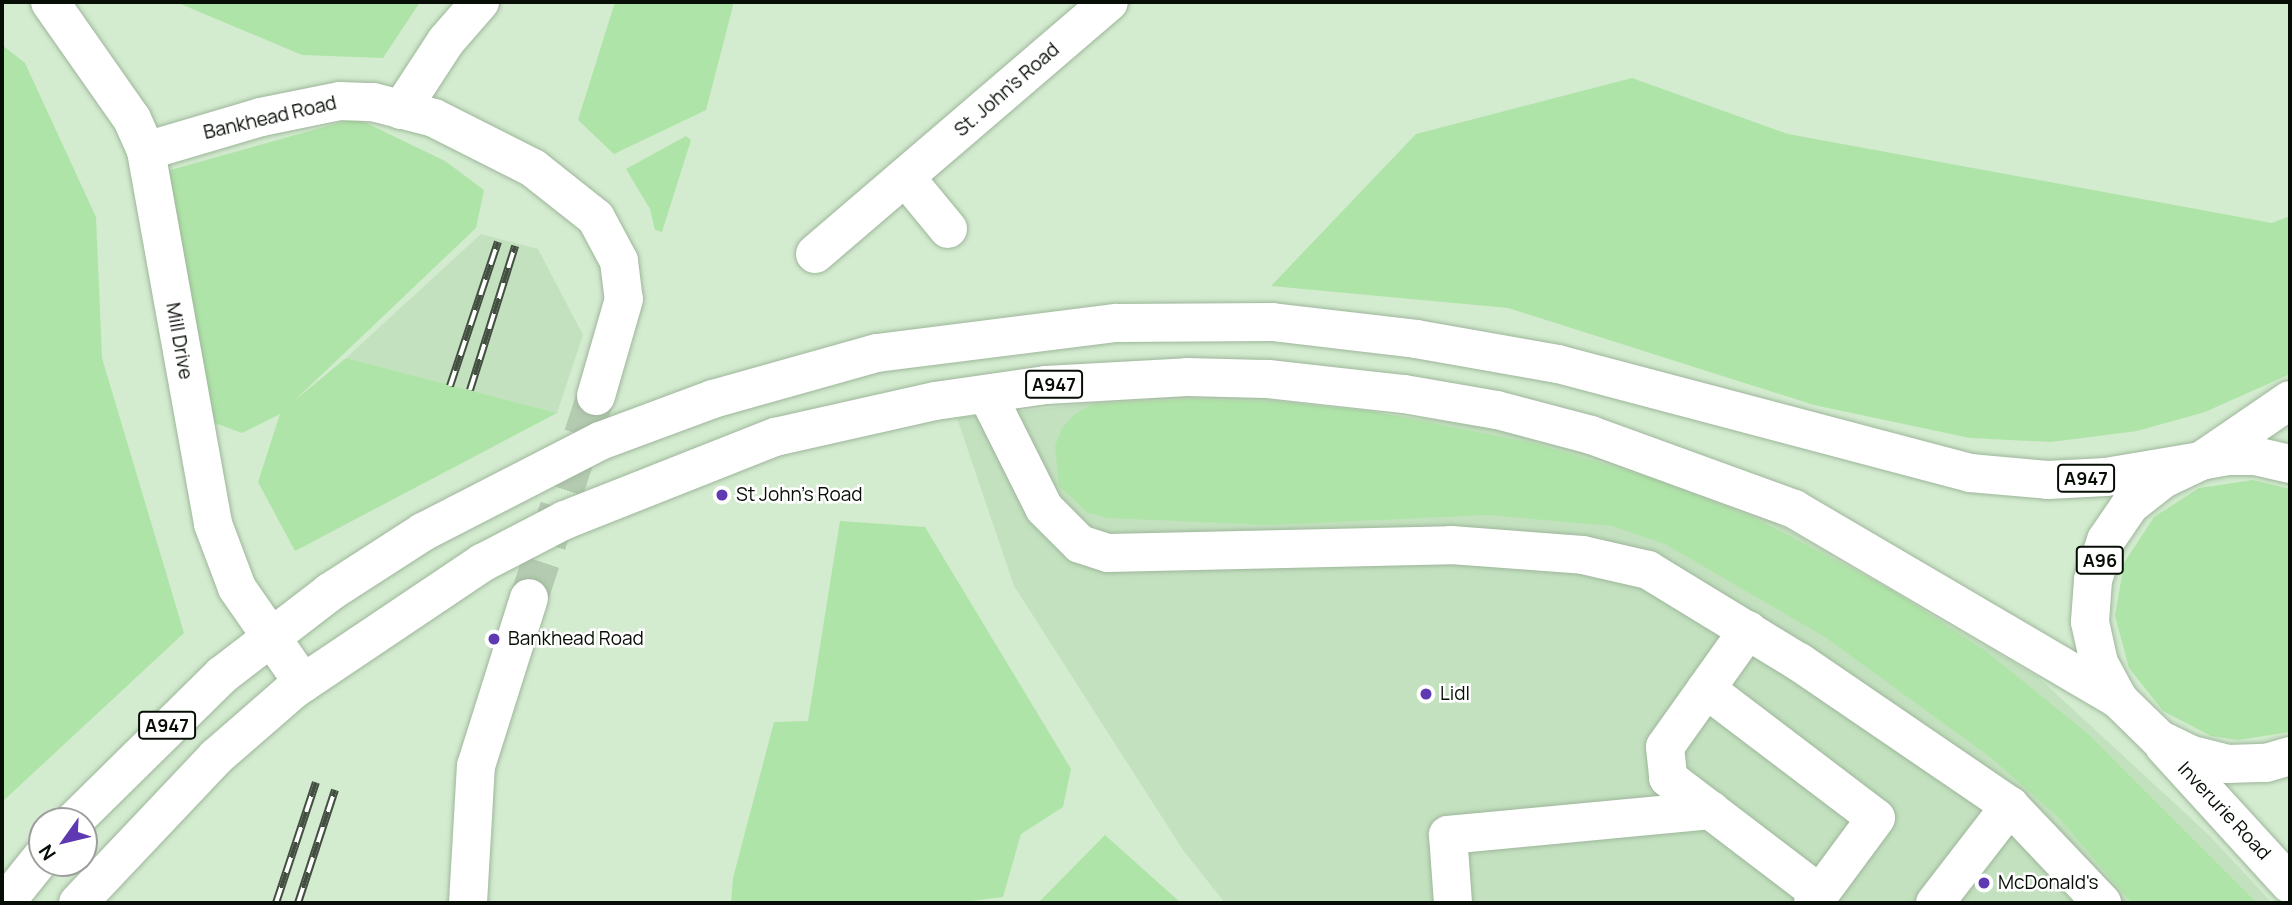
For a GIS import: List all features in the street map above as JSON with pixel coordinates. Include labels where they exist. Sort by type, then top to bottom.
[{"type":"main road","name":"Mill Drive","points":[[50,2],[132,119],[146,151],[213,524],[237,588],[268,637],[303,683]]},
{"type":"main road","points":[[401,110],[446,41],[480,2]]},
{"type":"main road","name":"St. John's Road","points":[[815,254],[1109,2]]},
{"type":"main road","name":"Bankhead Road","points":[[146,151],[261,117],[340,101],[373,102],[434,118],[533,168],[596,218],[624,281],[620,317],[596,396]]},
{"type":"main road","points":[[906,178],[948,229]]},
{"type":"main road","name":"A947","points":[[88,807],[168,724],[268,637],[423,532],[600,441],[674,412],[836,362],[900,348],[1040,330],[1199,321],[1272,323],[1416,339],[1558,364],[2001,478],[2106,477],[2201,461]]},
{"type":"main road","name":"A947","points":[[78,903],[216,757],[303,683],[482,563],[612,500],[775,437],[935,401],[1119,380],[1268,379],[1431,399],[1591,435],[1794,509],[2119,700]]},
{"type":"main road","points":[[987,394],[1044,508],[1080,544],[1108,553],[1451,545],[1583,555],[1647,570],[1748,630],[1932,750],[2010,806],[2102,903]]},
{"type":"main road","name":"A96","points":[[2290,400],[2201,461],[2155,485],[2130,505],[2106,540],[2093,580],[2090,622],[2099,663],[2119,700],[2158,739],[2192,755],[2228,764],[2266,763],[2290,756]]},
{"type":"main road","name":"A96","points":[[2201,461],[2254,456],[2290,464]]},
{"type":"main road","points":[[468,903],[476,766],[529,598]]},
{"type":"main road","points":[[1706,689],[1876,818],[1816,899],[1711,810],[1668,778],[1665,747],[1706,689],[1748,630]]},
{"type":"main road","name":"Inverurie Road","points":[[2158,739],[2290,884]]},
{"type":"main road","points":[[1935,903],[2010,806]]},
{"type":"main road","points":[[1453,903],[1448,835],[1711,810]]},
{"type":"main road","points":[[5,903],[28,874]]},
{"type":"shaded area","points":[[481,234],[538,249],[583,335],[557,413],[346,358]]},
{"type":"shaded area","points":[[1203,391],[1512,430],[1739,501],[2038,677],[2210,836],[2272,903],[1225,903],[1183,850],[1014,586],[957,418]]},
{"type":"green space","points":[[176,2],[420,2],[383,58],[302,55]]},
{"type":"green space","points":[[615,2],[734,2],[706,110],[614,154],[578,120]]},
{"type":"green space","points":[[2,45],[25,63],[96,217],[102,358],[184,633],[2,802]]},
{"type":"green space","points":[[1632,78],[1788,134],[2272,223],[2290,216],[2290,374],[2205,412],[2137,431],[2051,442],[1970,438],[1814,405],[1508,308],[1271,286],[1416,134]]},
{"type":"green space","points":[[356,118],[445,161],[484,190],[476,228],[294,401],[346,358],[557,413],[295,551],[258,482],[280,414],[242,433],[207,420],[149,176]]},
{"type":"green space","points":[[686,136],[691,140],[662,232],[655,230],[650,209],[626,169]]},
{"type":"green space","points":[[1193,399],[1279,402],[1370,411],[1533,443],[1651,478],[1757,519],[1893,591],[1987,652],[2087,733],[2257,903],[2132,903],[2058,817],[1990,757],[1825,637],[1665,544],[1612,526],[1489,515],[1268,525],[1108,518],[1088,513],[1059,486],[1055,446],[1062,428],[1076,413],[1094,404]]},
{"type":"green space","points":[[2253,480],[2290,489],[2290,732],[2238,740],[2211,736],[2163,711],[2129,668],[2115,616],[2124,563],[2154,517],[2199,488]]},
{"type":"green space","points":[[840,521],[925,527],[1071,769],[1063,807],[1021,834],[1003,897],[954,903],[731,903],[733,878],[774,722],[808,721]]},
{"type":"green space","points":[[1105,835],[1181,903],[1038,903]]},
{"type":"tunnel","points":[[529,598],[596,396]]},
{"type":"railway","points":[[450,386],[498,242]]},
{"type":"railway","points":[[470,390],[515,246]]},
{"type":"railway","points":[[276,903],[316,782]]},
{"type":"railway","points":[[298,903],[335,790]]},
{"type":"place","name":"St John's Road","points":[[722,495]]},
{"type":"place","name":"Bankhead Road","points":[[494,639]]},
{"type":"place","name":"Lidl","points":[[1426,694]]},
{"type":"place","name":"McDonald's","points":[[1984,883]]}]
